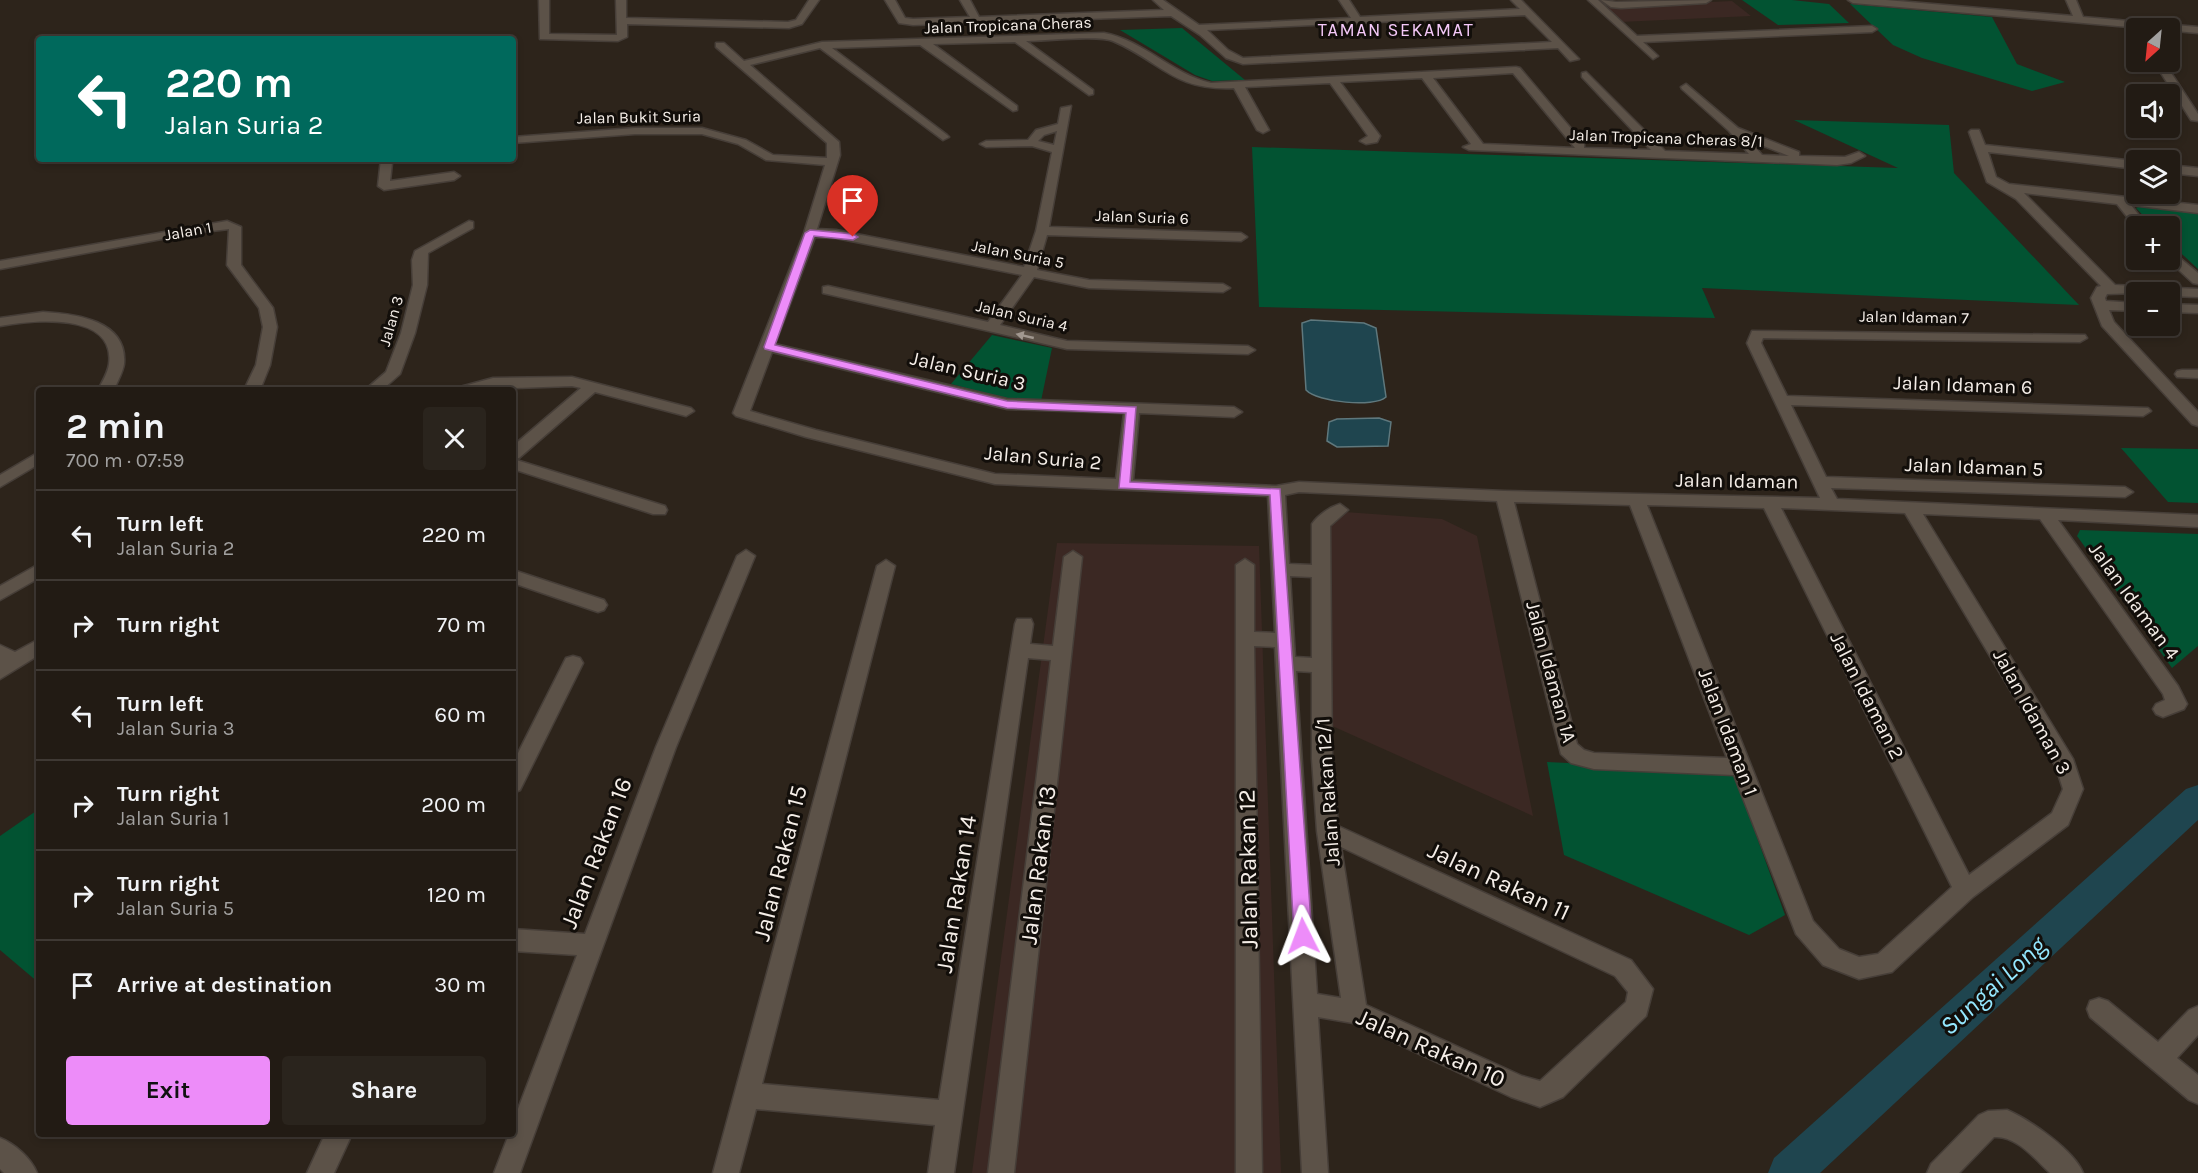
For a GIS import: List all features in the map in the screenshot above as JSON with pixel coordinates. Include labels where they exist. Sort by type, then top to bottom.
[{"type":"street","points":[[544,0],[544,37],[622,37],[621,0]]},
{"type":"street","points":[[622,21],[789,25],[799,22],[813,0]]},
{"type":"street","points":[[890,0],[902,21],[977,21],[1171,13]]},
{"type":"street","points":[[965,0],[977,21]]},
{"type":"street","points":[[1158,0],[1171,13],[1197,28],[1231,59],[1244,61],[1560,45]]},
{"type":"street","points":[[1344,0],[1358,21]]},
{"type":"street","points":[[1516,0],[1574,59]]},
{"type":"street","points":[[1593,0],[1653,56]]},
{"type":"street","points":[[1606,0],[1621,5],[1706,0]]},
{"type":"street","points":[[1853,0],[2126,26]]},
{"type":"street","points":[[1976,0],[1980,11]]},
{"type":"street","points":[[2071,0],[2079,20]]},
{"type":"street","points":[[1197,28],[1527,12]]},
{"type":"street","points":[[1635,39],[1872,28]]},
{"type":"street","points":[[2180,29],[2198,30]]},
{"type":"street","name":"Jalan Tropicana Cheras","points":[[742,64],[822,45],[1104,36],[1115,38],[1199,85],[1238,85],[1516,70],[1580,146]]},
{"type":"street","points":[[1019,40],[1089,92]]},
{"type":"street","points":[[924,43],[1013,108]]},
{"type":"street","points":[[720,45],[833,142],[831,162],[810,233],[769,347]]},
{"type":"street","points":[[822,45],[943,137]]},
{"type":"street","points":[[2165,72],[2195,118]]},
{"type":"street","points":[[1586,75],[1662,155]]},
{"type":"street","name":"Jalan Tropicana Cheras 8/1","points":[[1426,76],[1474,147],[1847,161],[1859,156]]},
{"type":"street","points":[[1334,80],[1374,136],[1373,140],[1366,141]]},
{"type":"street","points":[[1238,85],[1263,130]]},
{"type":"street","points":[[1686,87],[1733,129],[1759,158]]},
{"type":"street","points":[[991,328],[1029,274],[1042,231],[1067,108]]},
{"type":"street","points":[[1032,143],[1033,138],[1041,131],[1063,127]]},
{"type":"street","points":[[1733,129],[1808,160]]},
{"type":"street","name":"Jalan Bukit Suria","points":[[516,140],[542,136],[691,131],[724,135],[770,158],[831,162]]},
{"type":"street","points":[[1975,132],[1991,179],[2020,196],[2111,289]]},
{"type":"street","points":[[986,144],[1032,143],[1058,150]]},
{"type":"street","points":[[1981,148],[2126,164]]},
{"type":"street","points":[[386,162],[383,191],[454,176]]},
{"type":"street","points":[[2180,170],[2198,172]]},
{"type":"street","points":[[2184,170],[2198,182]]},
{"type":"street","points":[[2006,188],[2198,209]]},
{"type":"street","points":[[2121,201],[2133,216]]},
{"type":"street","name":"Jalan 3","points":[[377,387],[393,374],[408,333],[420,285],[419,260],[422,251],[469,225]]},
{"type":"street","name":"Jalan 1","points":[[0,265],[204,227],[235,227],[234,265],[266,308],[270,327],[263,365],[253,387]]},
{"type":"street","name":"Jalan Suria 6","points":[[1042,231],[1241,237]]},
{"type":"street","name":"Jalan Suria 5","points":[[810,233],[836,234],[1029,274],[1089,284],[1223,288]]},
{"type":"street","points":[[2180,263],[2198,280]]},
{"type":"street","points":[[2198,293],[2111,289],[2102,290],[2097,298],[2107,323],[2198,421]]},
{"type":"street","name":"Jalan Suria 4","points":[[828,290],[1060,344],[1248,350]]},
{"type":"street","points":[[2100,305],[2126,306]]},
{"type":"street","points":[[2180,308],[2198,309]]},
{"type":"street","points":[[0,322],[45,315],[73,317],[101,328],[114,341],[116,357],[113,378],[108,387]]},
{"type":"street","name":"Jalan Idaman 7","points":[[1782,400],[1754,343],[1757,334],[2080,338]]},
{"type":"street","name":"Jalan Suria 3","points":[[769,347],[1007,404],[1234,412]]},
{"type":"street","name":"Jalan Suria 2","points":[[769,347],[741,413],[812,434],[995,479],[1276,492]]},
{"type":"street","points":[[2182,374],[2198,374]]},
{"type":"street","points":[[477,387],[493,383],[572,381],[686,411]]},
{"type":"street","points":[[516,451],[592,386]]},
{"type":"street","points":[[1782,400],[1831,504]]},
{"type":"street","name":"Jalan Idaman 6","points":[[1782,400],[2143,411]]},
{"type":"street","points":[[1124,485],[1132,410]]},
{"type":"street","points":[[0,482],[36,459]]},
{"type":"street","points":[[516,465],[659,510]]},
{"type":"street","name":"Jalan Idaman 5","points":[[1821,482],[2125,492]]},
{"type":"street","name":"Jalan Idaman","points":[[1276,492],[1299,487],[1504,496],[1831,504],[2198,521]]},
{"type":"street","points":[[1276,492],[1315,1173]]},
{"type":"street","name":"Jalan Idaman 1A","points":[[1504,496],[1568,748],[1578,757],[1594,761],[1742,767]]},
{"type":"street","name":"Jalan Idaman 1","points":[[1636,499],[1804,927],[1831,957]]},
{"type":"street","name":"Jalan Idaman 2","points":[[1769,502],[1965,890]]},
{"type":"street","name":"Jalan Idaman 3","points":[[1831,957],[1859,968],[1884,964],[1965,890],[2060,819],[2073,789],[2066,765],[1910,507]]},
{"type":"street","name":"Jalan Rakan 12/1","points":[[1340,510],[1321,524],[1322,759],[1328,831],[1355,1012]]},
{"type":"street","name":"Jalan Idaman 4","points":[[2045,514],[2171,691],[2177,704],[2163,709]]},
{"type":"street","name":"Jalan Rakan 16","points":[[507,1173],[590,945],[666,747],[746,556]]},
{"type":"street","name":"Jalan Rakan 13","points":[[1001,1173],[1073,556]]},
{"type":"street","name":"Jalan Rakan 12","points":[[1245,565],[1244,639],[1251,1016],[1249,1173]]},
{"type":"street","name":"Jalan Rakan 15","points":[[726,1173],[886,566]]},
{"type":"street","points":[[1282,570],[1321,571]]},
{"type":"street","points":[[0,594],[36,572]]},
{"type":"street","points":[[516,577],[598,605]]},
{"type":"street","name":"Jalan Rakan 14","points":[[941,1173],[1024,624]]},
{"type":"street","points":[[1244,639],[1286,640]]},
{"type":"street","points":[[5,662],[36,647]]},
{"type":"street","points":[[1020,651],[1061,653]]},
{"type":"street","points":[[516,778],[573,663]]},
{"type":"street","points":[[1287,664],[1322,665]]},
{"type":"street","name":"Jalan Rakan 11","points":[[1328,831],[1623,969],[1641,989],[1637,1008],[1554,1088]]},
{"type":"street","points":[[516,940],[590,945]]},
{"type":"street","name":"Jalan Rakan 10","points":[[1307,1004],[1355,1012],[1520,1088],[1540,1094],[1554,1088]]},
{"type":"street","points":[[2099,1009],[2198,1091]]},
{"type":"street","points":[[2159,1059],[2198,1018]]},
{"type":"street","points":[[747,1095],[950,1114]]},
{"type":"street","points":[[1940,1173],[1988,1124],[2007,1123],[2032,1139],[2070,1173]]},
{"type":"street","points":[[320,1173],[338,1137]]},
{"type":"street","points":[[0,1152],[24,1173]]},
{"type":"shaded area","points":[[1732,1],[1751,16],[1620,22],[1604,7]]},
{"type":"shaded area","points":[[1345,512],[1442,519],[1477,536],[1533,816],[1330,725],[1327,526]]},
{"type":"shaded area","points":[[1057,543],[1259,546],[1281,1173],[972,1173]]},
{"type":"green space","points":[[1742,0],[1792,0],[1829,4],[1849,23],[1778,25]]},
{"type":"green space","points":[[1850,4],[1992,17],[2017,64],[2065,82],[2032,91],[1922,58],[1893,45]]},
{"type":"green space","points":[[1182,28],[1245,80],[1212,81],[1195,75],[1120,30]]},
{"type":"green space","points":[[1794,120],[1949,125],[1954,173],[2079,305],[1702,288],[1715,318],[1259,307],[1252,147],[1898,168]]},
{"type":"green space","points":[[2143,205],[2198,212],[2198,269],[2180,252],[2180,216],[2144,216],[2136,208]]},
{"type":"green space","points":[[992,335],[1052,348],[1041,401],[1011,400],[951,384]]},
{"type":"green space","points":[[2121,448],[2198,449],[2198,503],[2168,502]]},
{"type":"green space","points":[[2080,530],[2198,534],[2198,646],[2172,668],[2077,536]]},
{"type":"green space","points":[[1547,762],[1733,771],[1785,915],[1749,935],[1564,855]]},
{"type":"green space","points":[[36,811],[36,980],[0,950],[0,836]]},
{"type":"water","points":[[1311,320],[1364,323],[1376,328],[1386,397],[1370,402],[1346,402],[1321,398],[1306,390],[1302,323]]},
{"type":"water","points":[[1379,418],[1391,422],[1388,446],[1337,447],[1327,441],[1329,422],[1337,419]]},
{"type":"waterway","name":"Sungai Long","points":[[1789,1173],[2198,799]]},
{"type":"district","name":"TAMAN SEKAMAT","points":[[1396,30]]},
{"type":"route","points":[[853,237],[810,233],[769,347],[944,387],[1007,404],[1132,410],[1124,485],[1276,492],[1303,936]]}]
